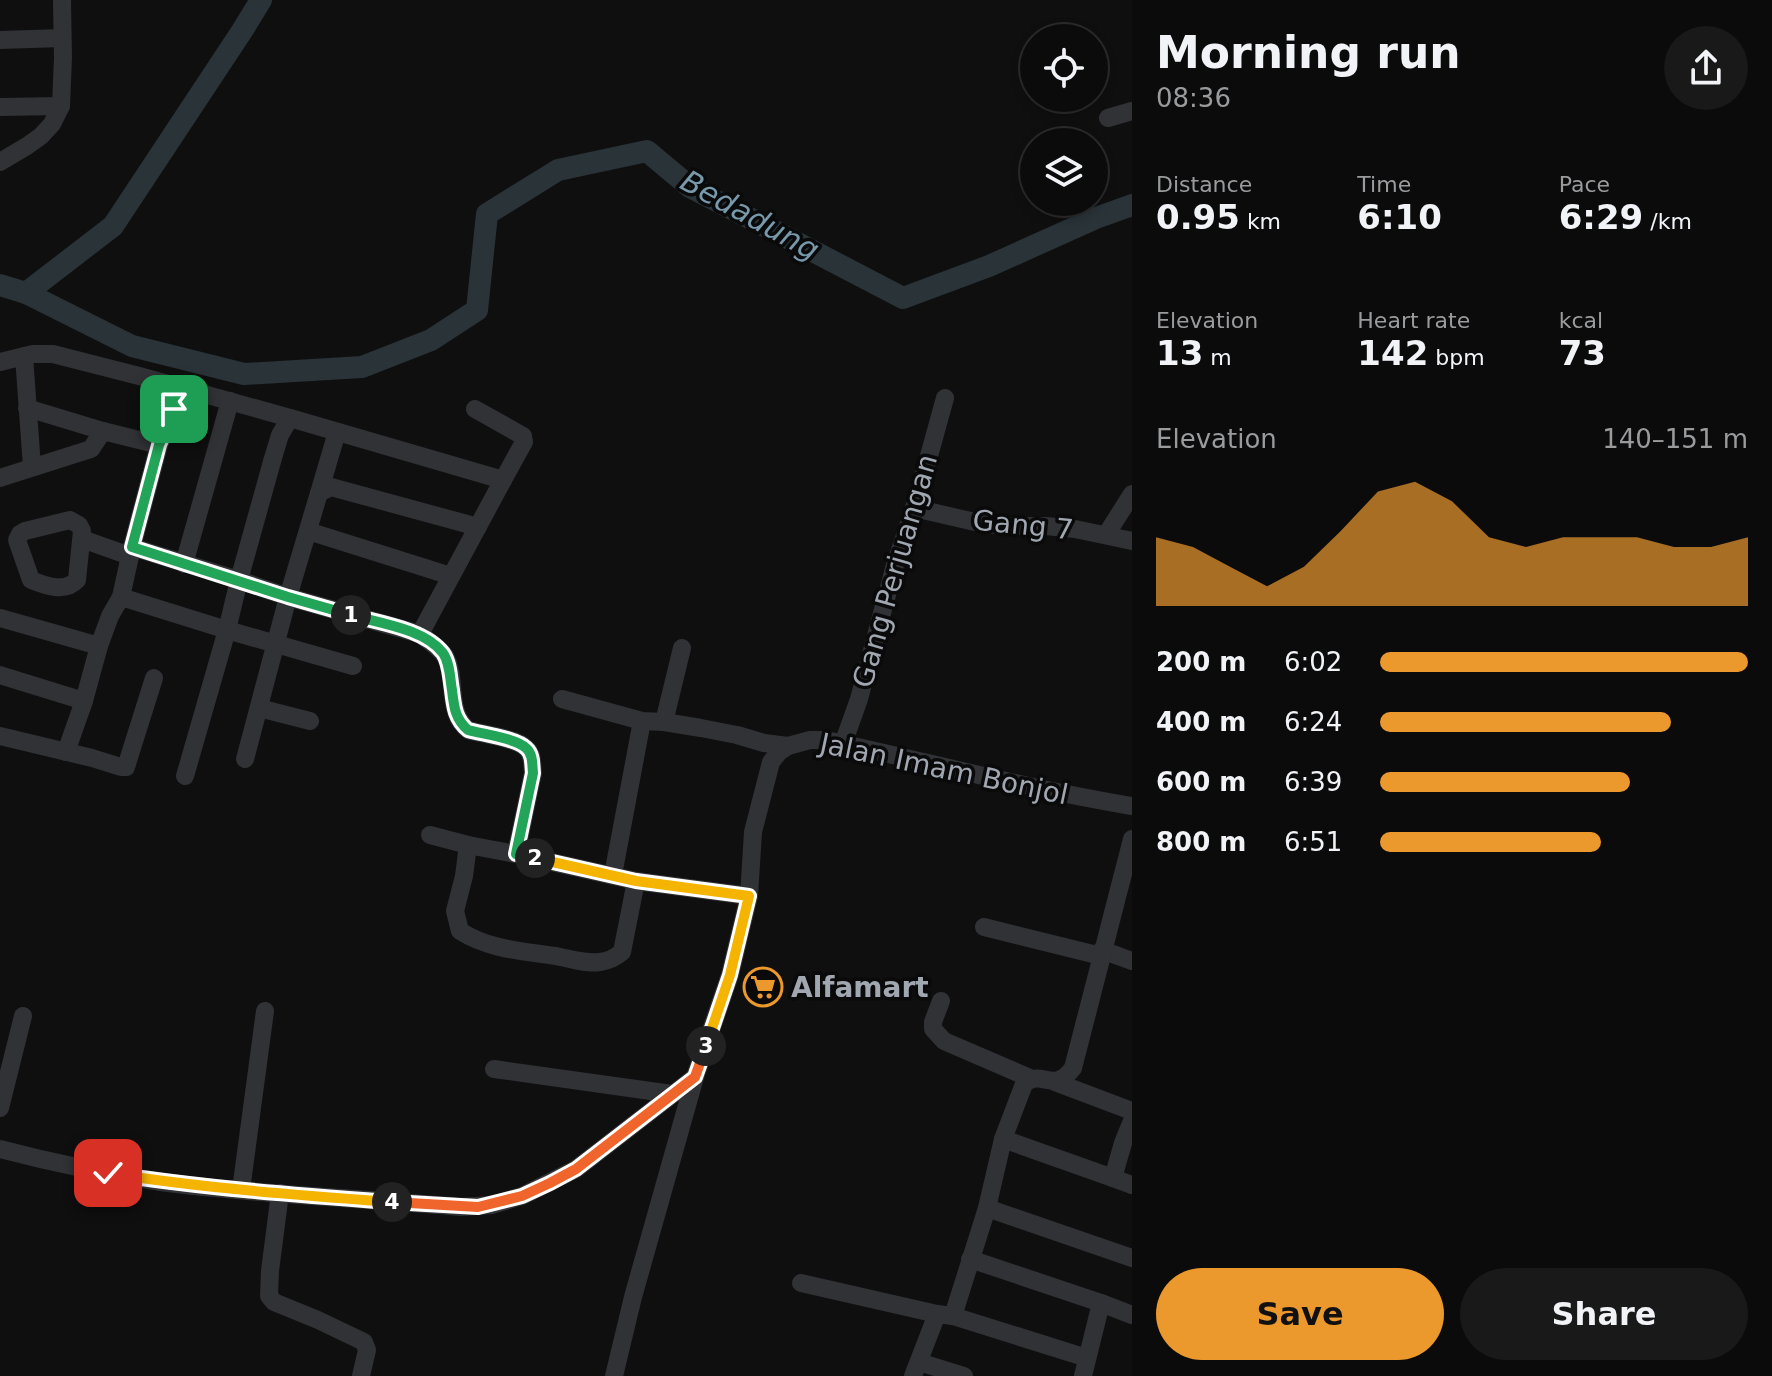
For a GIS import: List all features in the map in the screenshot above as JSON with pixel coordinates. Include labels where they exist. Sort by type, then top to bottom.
[{"type":"street","points":[[0,162],[41,136],[52,124],[61,106],[62,0]]},
{"type":"street","points":[[0,40],[62,38]]},
{"type":"street","points":[[0,107],[61,106]]},
{"type":"street","points":[[1108,118],[1132,111]]},
{"type":"street","points":[[0,362],[53,354],[186,388],[503,480]]},
{"type":"street","points":[[24,356],[32,467]]},
{"type":"street","points":[[66,752],[99,646],[121,597],[159,445],[186,388]]},
{"type":"street","name":"Gang Perjuangan","points":[[843,744],[859,699],[945,398]]},
{"type":"street","points":[[184,564],[230,401]]},
{"type":"street","points":[[27,408],[159,445]]},
{"type":"street","points":[[420,634],[524,442],[523,436],[475,409]]},
{"type":"street","points":[[185,776],[273,458],[280,435],[290,418]]},
{"type":"street","points":[[0,478],[91,449],[103,431]]},
{"type":"street","points":[[245,759],[288,597],[337,432]]},
{"type":"street","points":[[319,493],[331,487],[478,527]]},
{"type":"street","points":[[1106,535],[1132,494]]},
{"type":"street","name":"Gang 7","points":[[914,508],[975,522],[1075,529],[1132,541]]},
{"type":"street","points":[[308,531],[451,576]]},
{"type":"street","points":[[82,539],[184,564],[420,634],[443,652],[455,712],[464,727],[519,743],[528,749],[533,773],[516,854]]},
{"type":"street","points":[[121,597],[353,666]]},
{"type":"street","points":[[0,618],[99,646]]},
{"type":"street","points":[[664,722],[682,648]]},
{"type":"street","points":[[0,675],[84,701]]},
{"type":"street","points":[[0,736],[121,767],[128,766],[154,678]]},
{"type":"street","points":[[562,699],[642,721],[664,722],[788,746]]},
{"type":"street","points":[[259,708],[310,721]]},
{"type":"street","points":[[613,875],[642,721]]},
{"type":"street","name":"Jalan Imam Bonjol","points":[[614,1376],[695,1077],[730,975],[749,896],[753,832],[771,762],[779,752],[788,746],[816,739],[1077,797],[1132,806]]},
{"type":"street","points":[[430,835],[636,881],[749,896]]},
{"type":"street","points":[[1055,1082],[1073,1068],[1132,839]]},
{"type":"street","points":[[468,845],[455,911],[457,923],[460,931],[471,938],[502,949],[588,963],[615,958],[622,952],[636,881]]},
{"type":"street","points":[[984,927],[1132,961]]},
{"type":"street","points":[[941,1001],[933,1029],[944,1041],[1030,1078],[1055,1082],[1132,1111]]},
{"type":"street","points":[[241,1190],[265,1011]]},
{"type":"street","points":[[0,1108],[23,1016]]},
{"type":"street","points":[[494,1069],[672,1094]]},
{"type":"street","points":[[0,1149],[162,1182],[460,1207],[492,1205],[522,1196],[576,1169],[695,1077]]},
{"type":"street","points":[[964,1376],[916,1369],[970,1259],[987,1208],[1003,1139],[1024,1084],[1030,1078]]},
{"type":"street","points":[[1113,1178],[1132,1121]]},
{"type":"street","points":[[1003,1139],[1132,1185]]},
{"type":"street","points":[[280,1193],[269,1296],[274,1302],[364,1342],[367,1350],[361,1376]]},
{"type":"street","points":[[987,1208],[1132,1258]]},
{"type":"street","points":[[970,1259],[1132,1315]]},
{"type":"street","points":[[801,1283],[945,1315],[1085,1367],[1101,1303]]},
{"type":"waterway","points":[[26,293],[113,226],[261,0]]},
{"type":"waterway","name":"Bedadung","points":[[0,285],[26,293],[132,346],[244,374],[362,367],[431,340],[477,310],[487,214],[558,170],[647,151],[690,187],[903,298],[989,266],[1132,205]]},
{"type":"place","name":"Alfamart","points":[[763,987]]},
{"type":"route","points":[[108,1173],[241,1190],[460,1207],[492,1205],[522,1196],[576,1169],[695,1077],[730,975],[749,896],[636,881],[516,854],[533,773],[532,759],[528,749],[519,743],[464,727],[455,712],[443,652],[420,634],[288,597],[132,547],[159,445],[174,409]]}]
